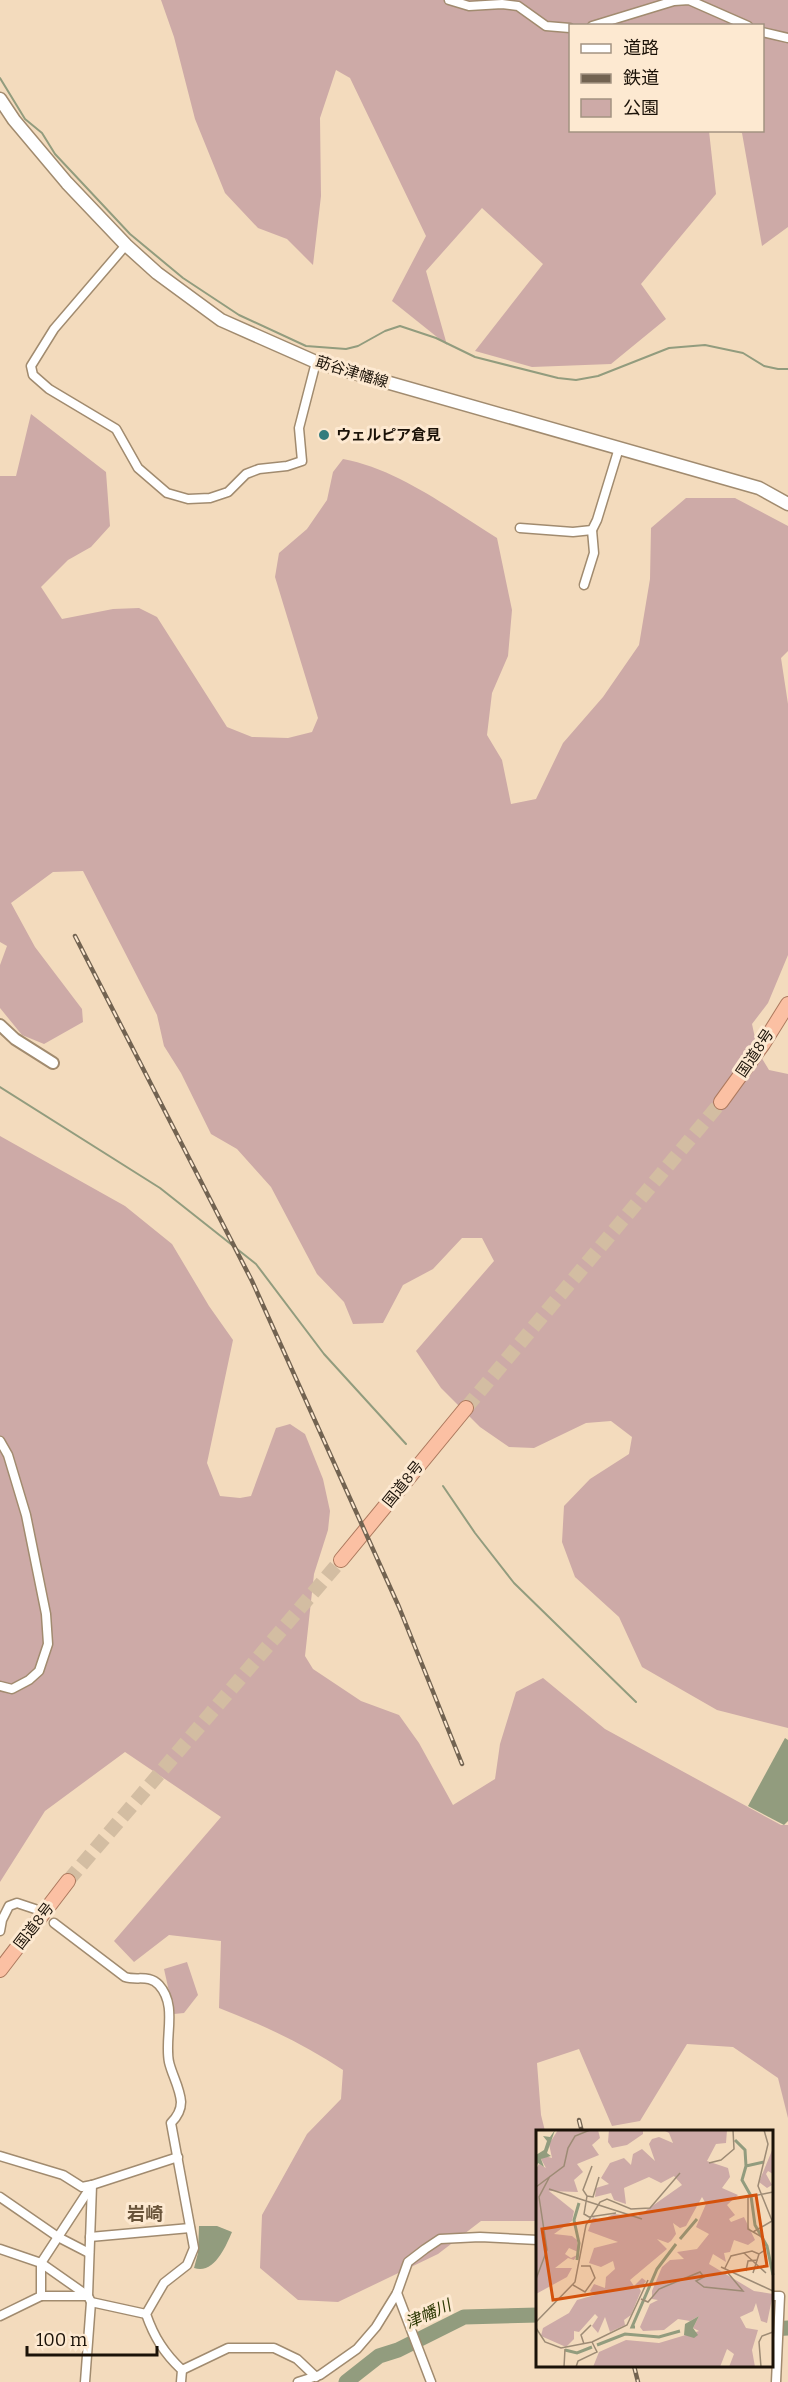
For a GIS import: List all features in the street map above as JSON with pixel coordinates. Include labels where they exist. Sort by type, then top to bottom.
[{"type":"highway","points":[[778,1019],[788,999]]},
{"type":"highway","name":"国道8号","points":[[721,1102],[788,1004]]},
{"type":"highway","name":"国道8号","points":[[341,1560],[466,1408]]},
{"type":"highway","name":"国道8号","points":[[0,1970],[68,1881]]},
{"type":"main road","name":"莇谷津幡線","points":[[0,99],[14,120],[67,183],[126,245],[157,273],[221,320],[316,363],[759,488],[788,504]]},
{"type":"street","points":[[449,0],[469,6],[502,3],[518,6],[546,26],[569,28]]},
{"type":"street","points":[[599,24],[674,1],[689,0],[743,24]]},
{"type":"street","points":[[764,32],[788,38]]},
{"type":"street","points":[[126,245],[54,329],[31,366],[33,375],[49,389],[116,429],[138,468],[167,493],[188,499],[210,498],[228,492],[246,474],[259,469],[287,466],[302,461],[299,428],[316,363]]},
{"type":"street","points":[[584,585],[594,553],[592,530],[619,448]]},
{"type":"street","points":[[520,528],[573,532],[592,530]]},
{"type":"street","points":[[0,1025],[15,1040],[53,1063]]},
{"type":"street","points":[[0,1441],[8,1455],[26,1515],[46,1614],[48,1644],[39,1671],[29,1680],[12,1689],[0,1686]]},
{"type":"street","points":[[0,1930],[9,1906],[17,1903],[35,1909]]},
{"type":"street","points":[[54,1923],[113,1970],[134,1980],[143,1977],[157,1983],[165,1993],[168,2003],[168,2060],[181,2104],[177,2117],[171,2122],[194,2248],[187,2265],[164,2283],[146,2314]]},
{"type":"street","points":[[0,2156],[63,2175],[82,2187],[178,2157]]},
{"type":"street","points":[[41,2296],[42,2263],[92,2185]]},
{"type":"street","points":[[84,2382],[92,2185]]},
{"type":"street","points":[[0,2197],[58,2236],[89,2253]]},
{"type":"street","points":[[90,2238],[190,2228]]},
{"type":"street","points":[[298,2382],[316,2377],[357,2349],[376,2327],[397,2293],[408,2262],[440,2239],[536,2240]]},
{"type":"street","points":[[0,2249],[42,2263],[89,2299]]},
{"type":"street","points":[[397,2293],[431,2382]]},
{"type":"street","points":[[0,2316],[41,2296],[89,2299],[146,2314]]},
{"type":"street","points":[[773,2296],[780,2296],[776,2382]]},
{"type":"street","points":[[146,2314],[154,2336],[168,2357],[182,2370],[182,2382]]},
{"type":"street","points":[[182,2370],[228,2348],[274,2348],[297,2359],[316,2377]]},
{"type":"green space","points":[[161,0],[788,0],[788,227],[762,246],[742,133],[738,132],[764,132],[764,24],[569,24],[569,132],[709,132],[716,194],[641,284],[666,319],[611,364],[532,367],[475,351],[543,264],[482,208],[426,271],[447,345],[392,301],[426,236],[350,78],[336,70],[320,118],[321,196],[313,265],[287,239],[258,228],[225,193],[195,119],[174,37]]},
{"type":"green space","points":[[31,414],[106,472],[110,526],[91,547],[68,560],[41,587],[62,619],[113,609],[139,608],[157,617],[227,727],[252,737],[288,738],[312,732],[318,718],[275,577],[279,553],[307,529],[327,500],[333,472],[343,459],[384,471],[404,481],[497,538],[512,610],[508,656],[492,693],[487,735],[502,760],[511,804],[536,799],[563,743],[603,697],[639,645],[650,579],[651,528],[686,498],[735,498],[788,526],[788,651],[781,658],[788,704],[788,955],[768,1003],[752,1024],[758,1052],[769,1070],[788,1074],[788,1728],[717,1710],[642,1667],[619,1617],[575,1577],[562,1542],[564,1506],[590,1479],[629,1454],[632,1437],[611,1421],[586,1423],[534,1448],[509,1447],[480,1427],[441,1388],[416,1351],[494,1261],[482,1238],[462,1238],[433,1269],[403,1285],[383,1323],[353,1324],[344,1302],[317,1274],[271,1187],[237,1149],[211,1134],[181,1073],[164,1046],[157,1015],[83,871],[53,872],[11,903],[35,947],[82,1009],[83,1022],[44,1044],[22,1035],[0,1008],[0,965],[7,946],[0,942],[0,476],[16,476]]},
{"type":"green space","points":[[0,1136],[125,1206],[172,1244],[209,1306],[233,1340],[207,1463],[220,1496],[240,1498],[251,1496],[276,1428],[290,1424],[305,1434],[323,1479],[330,1511],[328,1530],[314,1574],[305,1656],[313,1669],[361,1701],[399,1715],[419,1743],[453,1805],[495,1779],[500,1744],[516,1692],[543,1678],[605,1729],[781,1825],[788,1825],[788,2118],[778,2078],[733,2047],[687,2044],[640,2121],[612,2126],[579,2049],[537,2063],[541,2115],[545,2130],[536,2130],[536,2221],[481,2221],[438,2254],[338,2302],[298,2300],[260,2268],[262,2215],[307,2134],[341,2099],[343,2070],[283,2036],[219,2008],[221,1941],[169,1935],[134,1962],[114,1941],[221,1817],[125,1752],[45,1811],[0,1882]]},
{"type":"green space","points":[[187,1962],[198,1995],[184,2013],[174,2014],[164,1969]]},
{"type":"shaded area","points":[[785,1738],[788,1740],[788,1821],[784,1825],[748,1806]]},
{"type":"shaded area","points":[[199,2226],[217,2226],[232,2232],[218,2258],[208,2267],[201,2269],[194,2268],[198,2253]]},
{"type":"waterway","points":[[0,78],[25,119],[42,133],[55,154],[130,234],[183,278],[239,315],[306,346],[346,349],[358,346],[385,331],[400,326],[436,338],[475,357],[558,378],[576,380],[598,376],[669,348],[705,345],[743,353],[764,366],[788,369]]},
{"type":"waterway","points":[[0,1087],[160,1188],[256,1264],[324,1354],[406,1444]]},
{"type":"waterway","points":[[443,1486],[475,1533],[514,1583],[636,1702]]},
{"type":"waterway","name":"津幡川","points":[[346,2382],[379,2356],[398,2350],[464,2317],[536,2315]]},
{"type":"waterway","name":"津幡川","points":[[773,2329],[788,2328]]},
{"type":"tunnel","points":[[466,1408],[721,1102]]},
{"type":"tunnel","points":[[68,1881],[341,1560]]},
{"type":"railway","points":[[75,936],[252,1281],[399,1607],[462,1764]]},
{"type":"railway","points":[[579,2120],[582,2130]]},
{"type":"railway","points":[[634,2367],[638,2382]]},
{"type":"place","name":"ウェルピア倉見","points":[[324,435]]},
{"type":"district","name":"岩崎","points":[[145,2214]]}]
